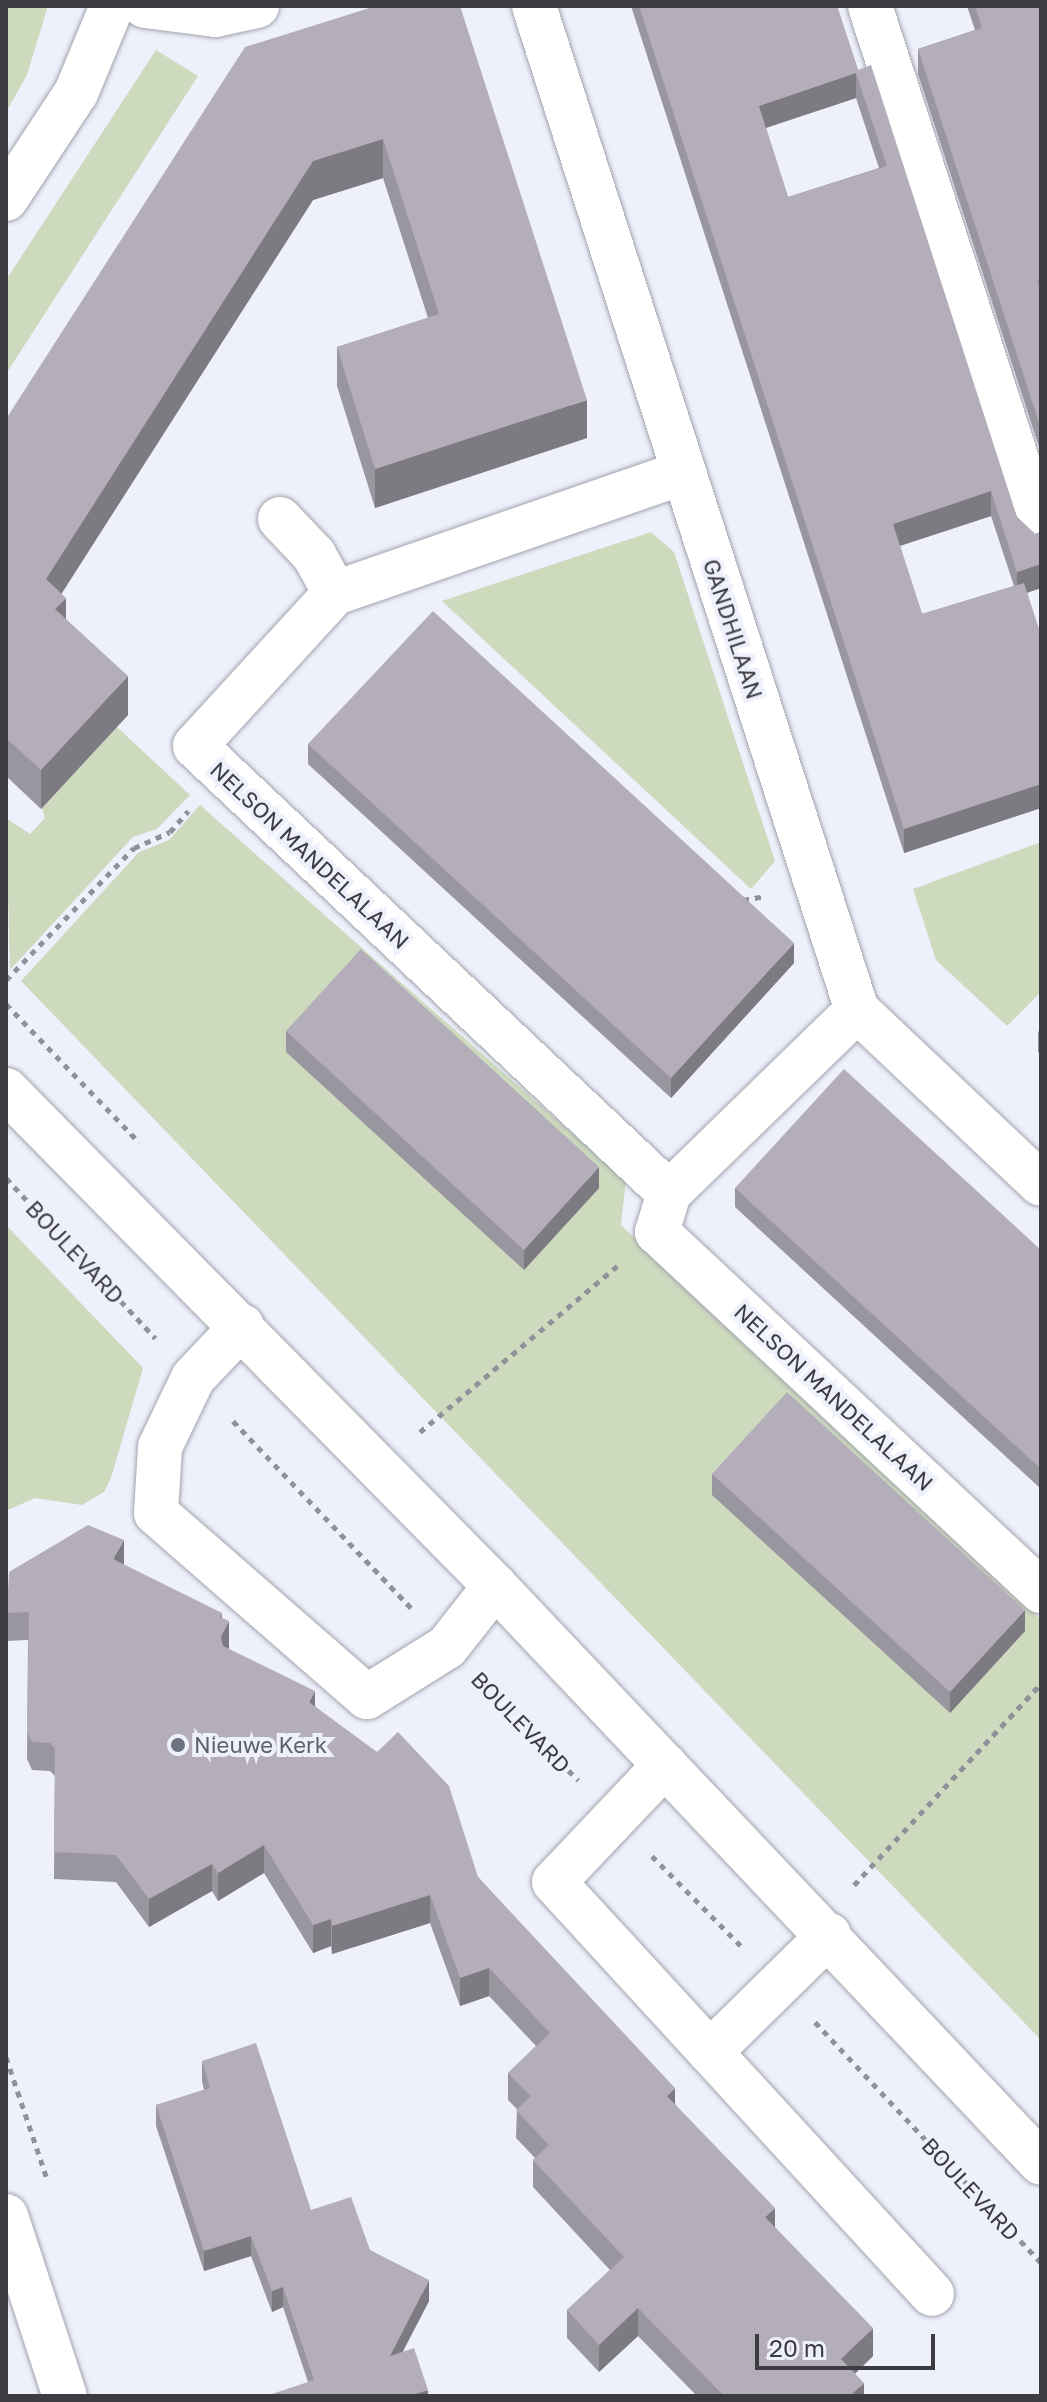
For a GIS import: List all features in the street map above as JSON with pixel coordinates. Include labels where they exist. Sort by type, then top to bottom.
[{"type":"street","points":[[6,199],[76,93],[112,6]]},
{"type":"street","points":[[145,6],[215,15],[257,6]]},
{"type":"street","name":"GANDHILAAN","points":[[534,6],[857,1010],[1041,1184]]},
{"type":"street","points":[[870,6],[1041,534]]},
{"type":"street","name":"NELSON MANDELALAAN","points":[[682,473],[335,593],[195,746],[1041,1591]]},
{"type":"street","points":[[280,519],[314,555],[335,593]]},
{"type":"street","points":[[663,1212],[857,1010]]},
{"type":"street","points":[[6,1090],[495,1586],[829,1935],[1041,2163]]},
{"type":"street","points":[[242,1326],[193,1378],[160,1447],[156,1513],[367,1697],[447,1647],[495,1586]]},
{"type":"street","points":[[665,1765],[554,1882],[932,2294]]},
{"type":"street","points":[[710,2052],[829,1935]]},
{"type":"street","points":[[6,2216],[65,2396]]},
{"type":"path","points":[[6,980],[134,848],[170,832],[222,772]]},
{"type":"path","points":[[731,889],[742,900],[817,887]]},
{"type":"path","name":"BOULEVARD","points":[[6,1178],[447,1647],[780,1985],[1041,2263]]},
{"type":"path","points":[[418,1434],[663,1212]]},
{"type":"path","points":[[851,1889],[1041,1684]]},
{"type":"green space","points":[[48,6],[27,75],[6,112],[6,8]]},
{"type":"green space","points":[[156,50],[198,76],[6,374],[6,280]]},
{"type":"green space","points":[[651,532],[674,552],[775,861],[751,889],[442,601]]},
{"type":"green space","points":[[117,727],[190,795],[157,829],[133,837],[10,970],[6,818],[30,834],[45,818],[42,808]]},
{"type":"green space","points":[[200,805],[626,1181],[621,1225],[1041,1620],[1041,2040],[21,981],[139,852],[169,840]]},
{"type":"green space","points":[[1041,842],[1041,992],[1007,1026],[936,960],[913,889]]},
{"type":"green space","points":[[6,1225],[143,1368],[111,1478],[104,1492],[82,1505],[35,1498],[6,1511]]},
{"type":"building","points":[[376,6],[460,6],[587,400],[375,469],[337,347],[439,314],[383,139],[313,161],[46,579],[66,598],[55,609],[128,676],[41,770],[6,738],[6,419],[245,47]]},
{"type":"building","points":[[639,6],[837,6],[858,70],[871,65],[1017,517],[1035,534],[1041,532],[1041,564],[1017,572],[991,491],[893,524],[922,614],[1024,583],[1041,636],[1041,784],[904,829]],"holes":[[[856,73],[887,166],[788,197],[759,106]]]},
{"type":"building","points":[[975,6],[1041,6],[1041,279],[1037,281],[1041,292],[1041,429],[918,49],[982,28]]},
{"type":"building","points":[[433,611],[794,943],[671,1078],[308,744]]},
{"type":"building","points":[[361,949],[599,1167],[524,1250],[286,1031]]},
{"type":"building","points":[[844,1069],[1041,1250],[1041,1469],[735,1188]]},
{"type":"building","points":[[787,1392],[1025,1610],[950,1692],[712,1474]]},
{"type":"building","points":[[88,1525],[124,1540],[113,1559],[222,1613],[220,1617],[229,1621],[221,1637],[223,1646],[315,1691],[309,1702],[377,1752],[398,1732],[449,1786],[478,1877],[675,2088],[667,2096],[775,2208],[765,2217],[873,2328],[841,2359],[864,2383],[850,2396],[724,2396],[638,2308],[599,2345],[567,2310],[624,2257],[533,2160],[549,2145],[516,2110],[531,2096],[508,2073],[550,2033],[489,1968],[460,1978],[430,1895],[332,1926],[331,1919],[313,1925],[264,1845],[218,1873],[212,1864],[149,1899],[116,1855],[54,1852],[55,1749],[50,1743],[32,1742],[27,1731],[29,1612],[7,1613],[9,1572]]},
{"type":"building","points":[[256,2043],[311,2210],[351,2197],[370,2250],[429,2280],[390,2356],[414,2348],[428,2390],[409,2396],[266,2396],[314,2380],[283,2287],[272,2291],[251,2236],[204,2251],[156,2105],[210,2088],[202,2061]]},
{"type":"place","name":"Nieuwe Kerk","points":[[178,1745]]}]
